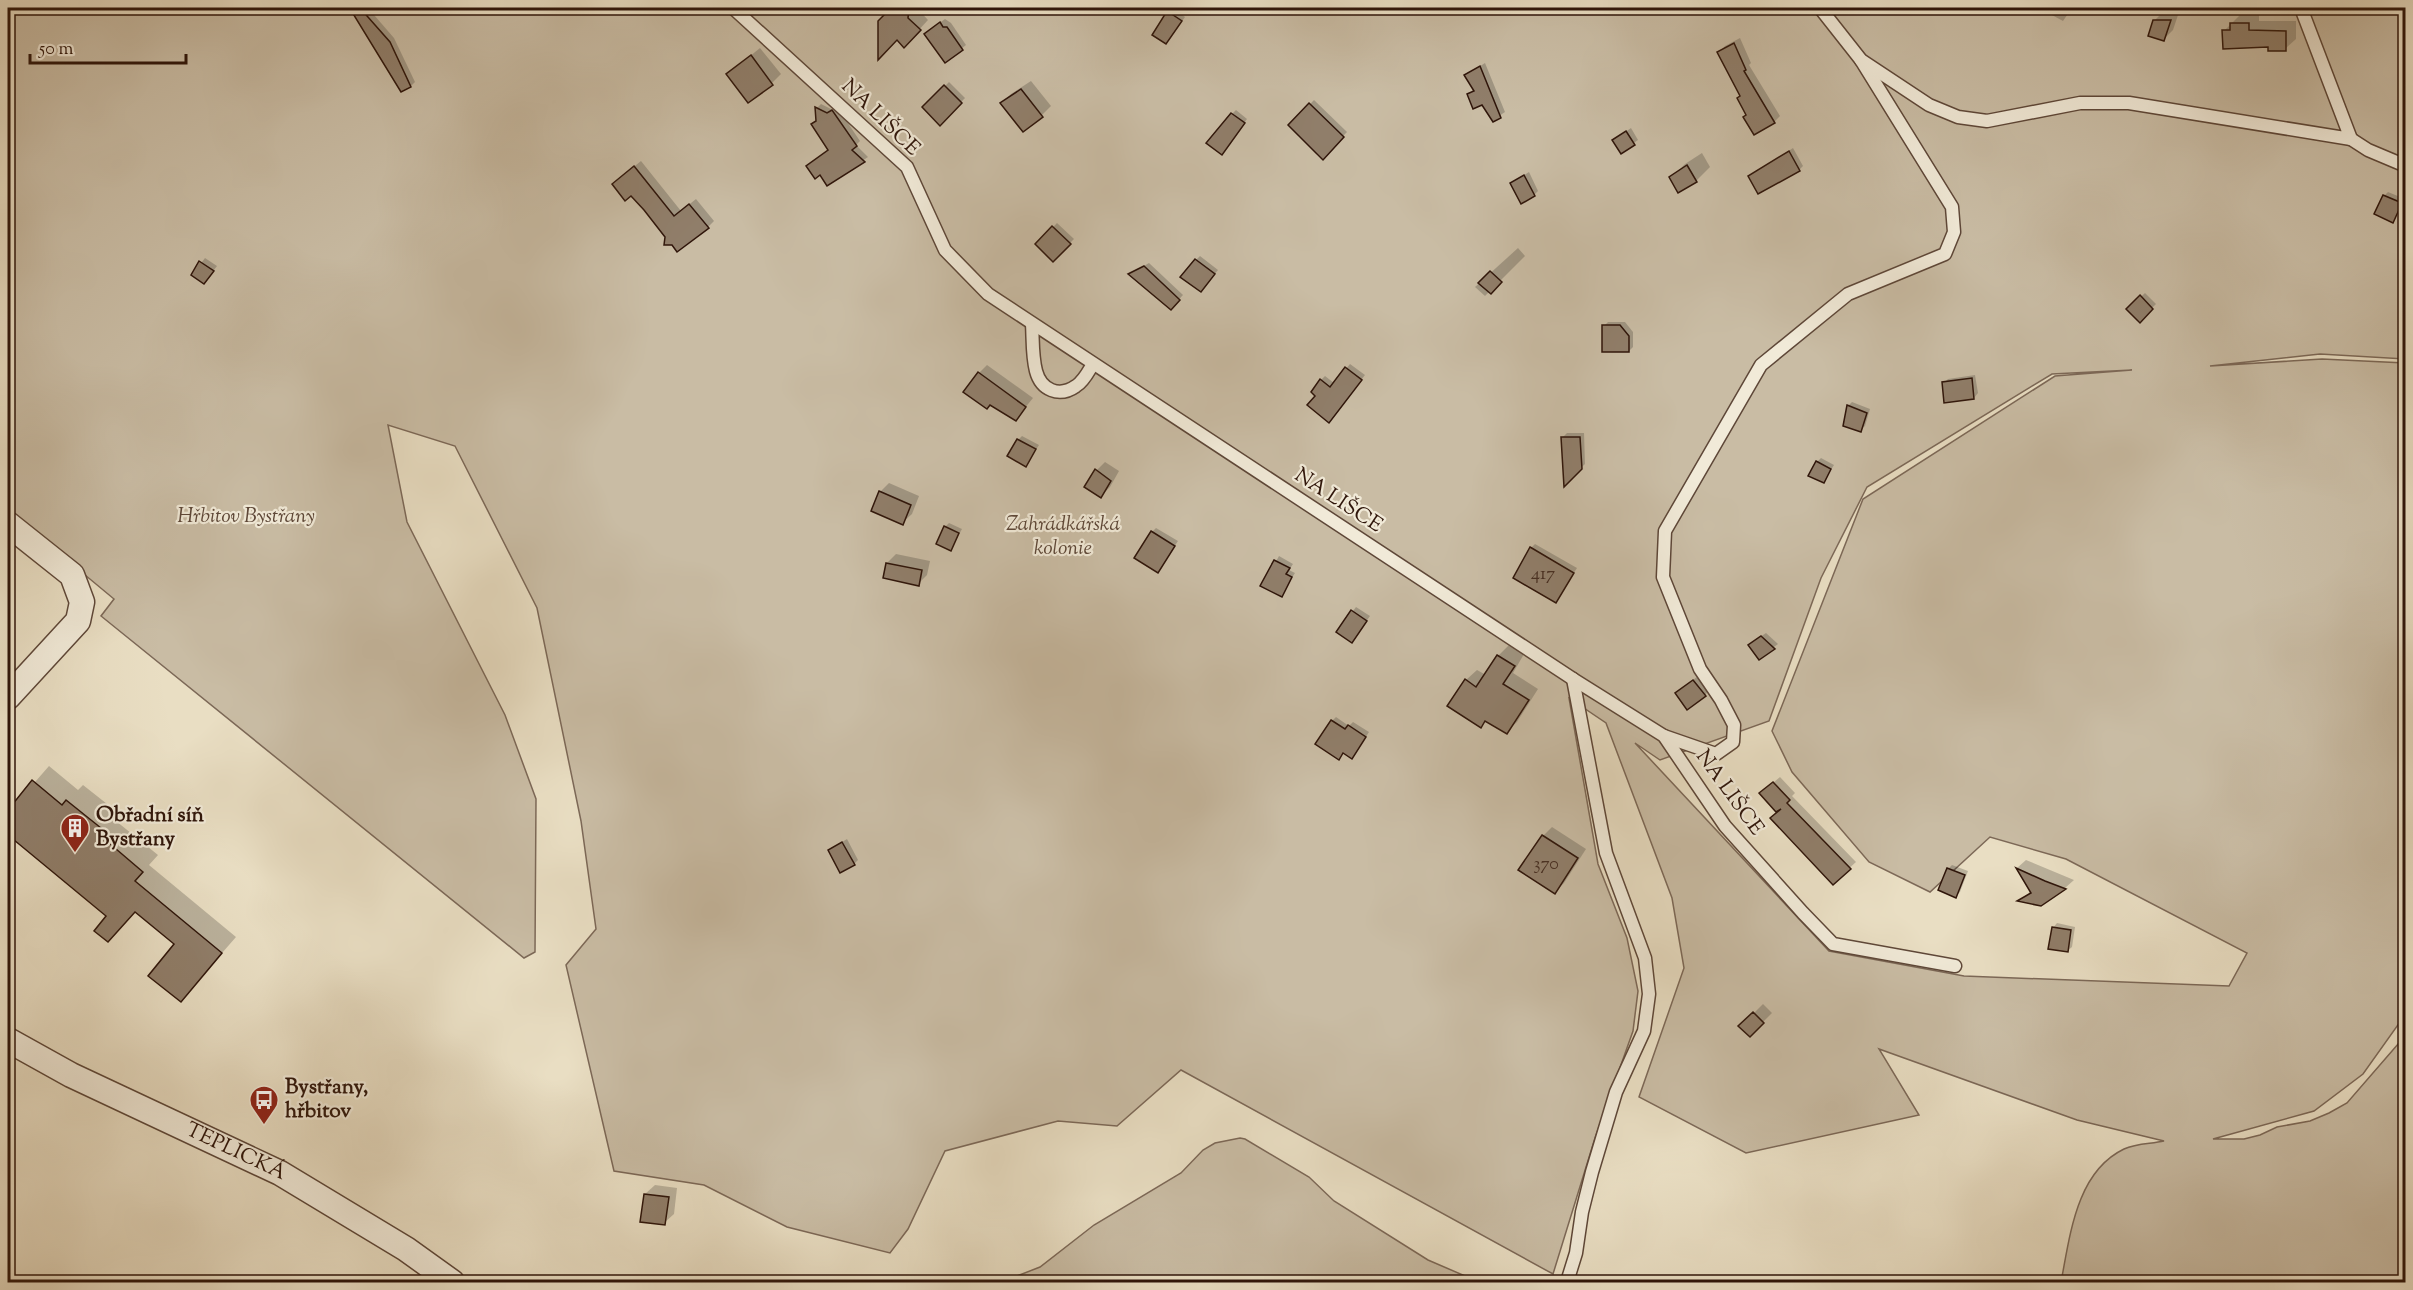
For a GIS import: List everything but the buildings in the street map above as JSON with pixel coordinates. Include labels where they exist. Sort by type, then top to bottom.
[{"type":"street","points":[[8,524],[72,575],[82,602],[78,621],[8,697]]},
{"type":"street","name":"TEPLICKÁ","points":[[8,1040],[71,1075],[280,1173],[406,1249],[452,1282]]},
{"type":"lane","name":"NA LIŠCE","points":[[733,8],[907,167],[945,250],[988,294],[1573,680],[1664,736],[1725,826],[1833,944],[1955,966]]},
{"type":"lane","points":[[1664,736],[1716,754],[1733,742],[1734,725],[1721,700],[1700,669],[1663,577],[1665,531],[1761,365],[1848,294],[1945,254],[1954,232],[1952,207],[1861,60],[1820,8]]},
{"type":"lane","points":[[2301,8],[2351,139]]},
{"type":"lane","points":[[1861,60],[1929,105],[1958,117],[1987,121],[2080,103],[2129,103],[2351,139],[2368,150],[2406,166]]},
{"type":"lane","points":[[1032,324],[1036,373],[1044,386],[1053,392],[1064,392],[1076,386],[1084,379],[1093,364]]},
{"type":"lane","points":[[1567,1282],[1576,1253],[1582,1212],[1592,1172],[1616,1092],[1644,1031],[1649,994],[1644,958],[1606,853],[1573,680]]},
{"type":"green space","name":"Zahrádkářská kolonie","points":[[8,8],[2405,8],[2405,359],[2320,354],[2210,366],[2322,359],[2405,363],[2405,1015],[2363,1074],[2314,1111],[2213,1139],[2244,1139],[2277,1127],[2310,1121],[2329,1113],[2347,1103],[2405,1036],[2405,1282],[2061,1282],[2072,1226],[2085,1189],[2095,1173],[2108,1159],[2124,1149],[2164,1141],[2077,1120],[1879,1049],[1919,1115],[1746,1153],[1639,1097],[1684,968],[1672,898],[1606,723],[1569,698],[1598,864],[1627,938],[1638,991],[1633,1031],[1595,1138],[1553,1274],[1181,1070],[1117,1126],[1058,1121],[945,1151],[908,1229],[890,1253],[787,1227],[704,1185],[614,1171],[566,965],[596,929],[581,821],[537,608],[455,446],[388,425],[407,522],[505,715],[536,799],[535,952],[524,958],[101,616],[114,599],[8,511]],"holes":[[[2132,370],[2055,376],[1863,499],[1772,731],[1792,772],[1869,862],[1930,892],[1990,837],[2066,859],[2247,953],[2229,986],[1964,976],[1829,951],[1635,743],[1660,760],[1769,721],[1821,578],[1867,487],[2052,374]]]},
{"type":"green space","points":[[1240,1138],[1309,1177],[1334,1201],[1428,1260],[1479,1282],[959,1282],[970,1279],[1012,1278],[1040,1267],[1094,1225],[1181,1173],[1203,1150],[1215,1143]]},
{"type":"place","name":"Obřadní síň Bystřany","points":[[75,854]]},
{"type":"place","name":"Bystřany, hřbitov","points":[[264,1126]]},
{"type":"park label","name":"Hřbitov Bystřany","points":[[246,517]]}]
